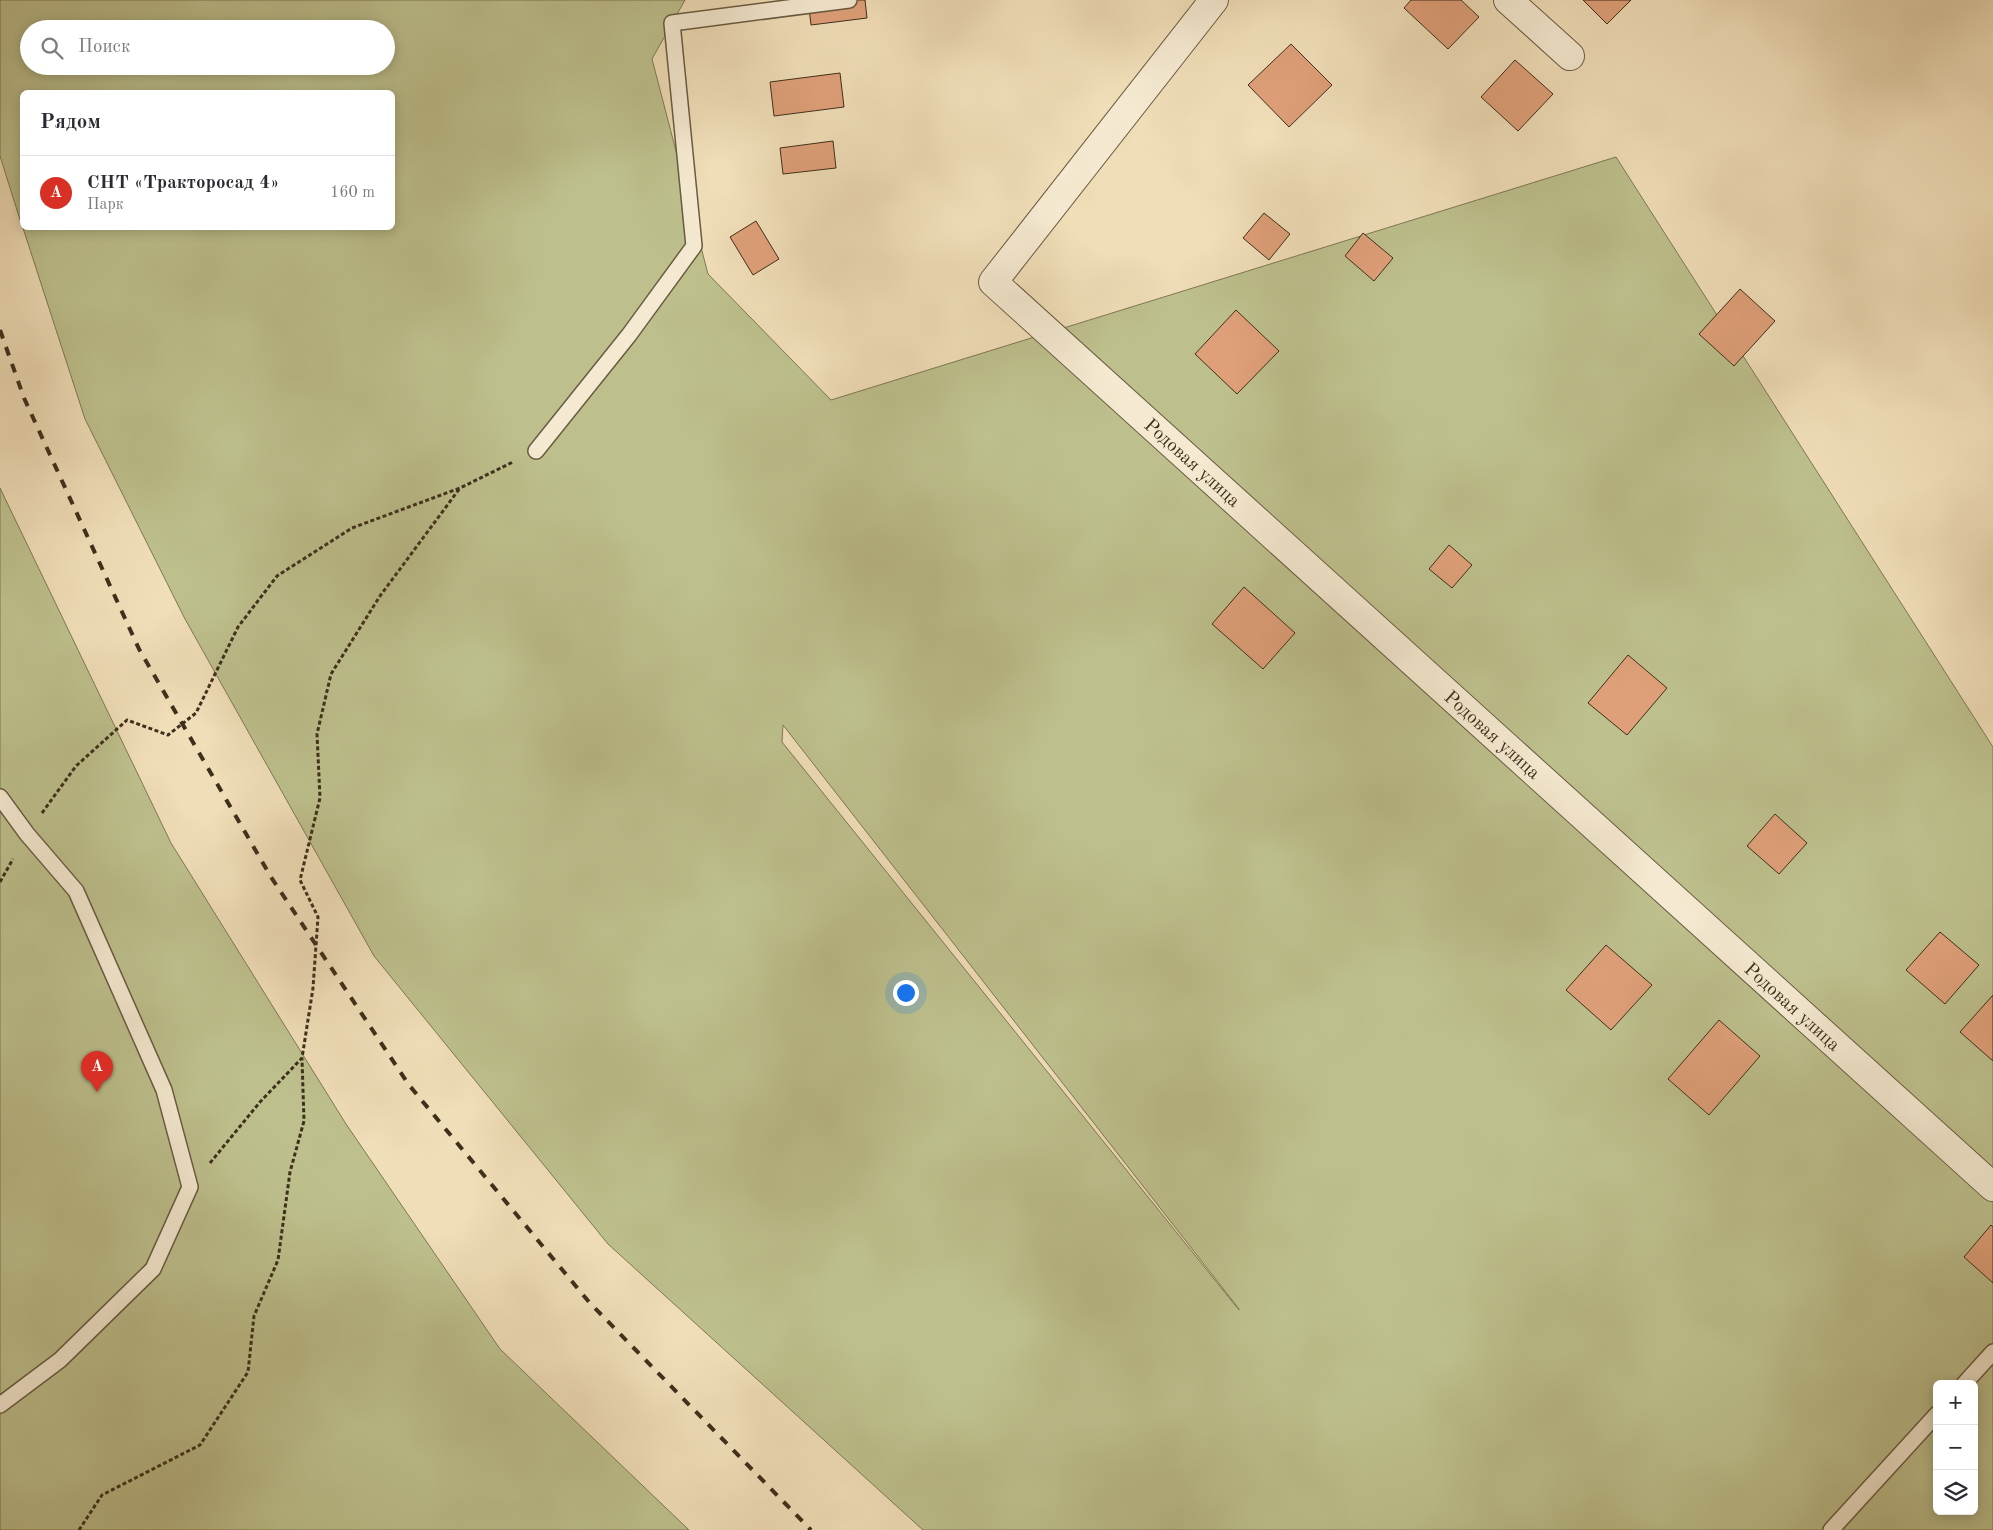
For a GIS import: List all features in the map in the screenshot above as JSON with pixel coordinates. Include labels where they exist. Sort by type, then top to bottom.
[{"type":"street","name":"Родовая улица","points":[[1214,0],[993,282],[1993,1187]]},
{"type":"street","points":[[1508,0],[1570,56]]},
{"type":"lane","points":[[536,451],[629,335],[694,246],[672,23],[848,0]]},
{"type":"lane","points":[[0,797],[27,834],[76,891],[164,1090],[190,1187],[153,1269],[60,1360],[0,1405]]},
{"type":"lane","points":[[1968,1380],[1993,1352]]},
{"type":"lane","points":[[1831,1530],[1933,1418]]},
{"type":"path","points":[[0,882],[27,834],[76,766],[128,720],[168,735],[196,713],[238,627],[277,576],[352,528],[460,488],[536,451]]},
{"type":"path","points":[[79,1530],[102,1495],[200,1445],[248,1372],[254,1316],[278,1260],[290,1172],[304,1121],[302,1058],[313,988],[318,917],[300,880],[320,798],[317,734],[331,674],[380,596],[460,488]]},
{"type":"path","points":[[190,1187],[260,1102],[302,1058]]},
{"type":"green space","points":[[0,0],[685,0],[652,59],[708,274],[831,400],[1616,157],[1993,747],[1993,1530],[923,1530],[608,1244],[374,956],[185,619],[85,419],[24,230],[395,230],[395,90],[20,90],[20,220],[0,156]],"holes":[[[783,725],[1239,1309],[782,742]]]},
{"type":"green space","points":[[0,488],[171,843],[346,1124],[500,1349],[689,1530],[0,1530]]},
{"type":"building","points":[[808,0],[865,0],[867,18],[811,25]]},
{"type":"building","points":[[1411,0],[1461,0],[1479,17],[1448,49],[1404,8]]},
{"type":"building","points":[[1583,0],[1631,0],[1607,24]]},
{"type":"building","points":[[1291,44],[1332,85],[1289,127],[1248,85]]},
{"type":"building","points":[[1515,60],[1553,94],[1518,131],[1481,97]]},
{"type":"building","points":[[840,73],[844,107],[774,116],[770,82]]},
{"type":"building","points":[[833,141],[836,168],[783,174],[780,148]]},
{"type":"building","points":[[1264,213],[1290,234],[1269,260],[1243,238]]},
{"type":"building","points":[[756,221],[779,259],[753,275],[730,237]]},
{"type":"building","points":[[1363,233],[1393,258],[1374,281],[1345,256]]},
{"type":"building","points":[[1740,289],[1775,321],[1734,366],[1699,334]]},
{"type":"building","points":[[1236,310],[1279,351],[1237,394],[1195,354]]},
{"type":"building","points":[[1449,545],[1472,565],[1452,588],[1429,569]]},
{"type":"building","points":[[1244,587],[1295,633],[1263,669],[1212,624]]},
{"type":"building","points":[[1628,655],[1667,688],[1627,735],[1588,703]]},
{"type":"building","points":[[1775,814],[1807,843],[1779,874],[1747,846]]},
{"type":"building","points":[[1940,932],[1979,965],[1945,1004],[1906,970]]},
{"type":"building","points":[[1606,945],[1652,985],[1611,1030],[1566,990]]},
{"type":"building","points":[[1993,995],[1993,1061],[1960,1032]]},
{"type":"building","points":[[1719,1020],[1760,1056],[1709,1115],[1668,1079]]},
{"type":"building","points":[[1991,1225],[1993,1227],[1993,1283],[1964,1257]]},
{"type":"railway","points":[[0,330],[24,398],[139,649],[271,877],[409,1085],[589,1302],[811,1530]]},
{"type":"place","name":"СНТ «Тракторосад 4»","points":[[97,1092]]}]
